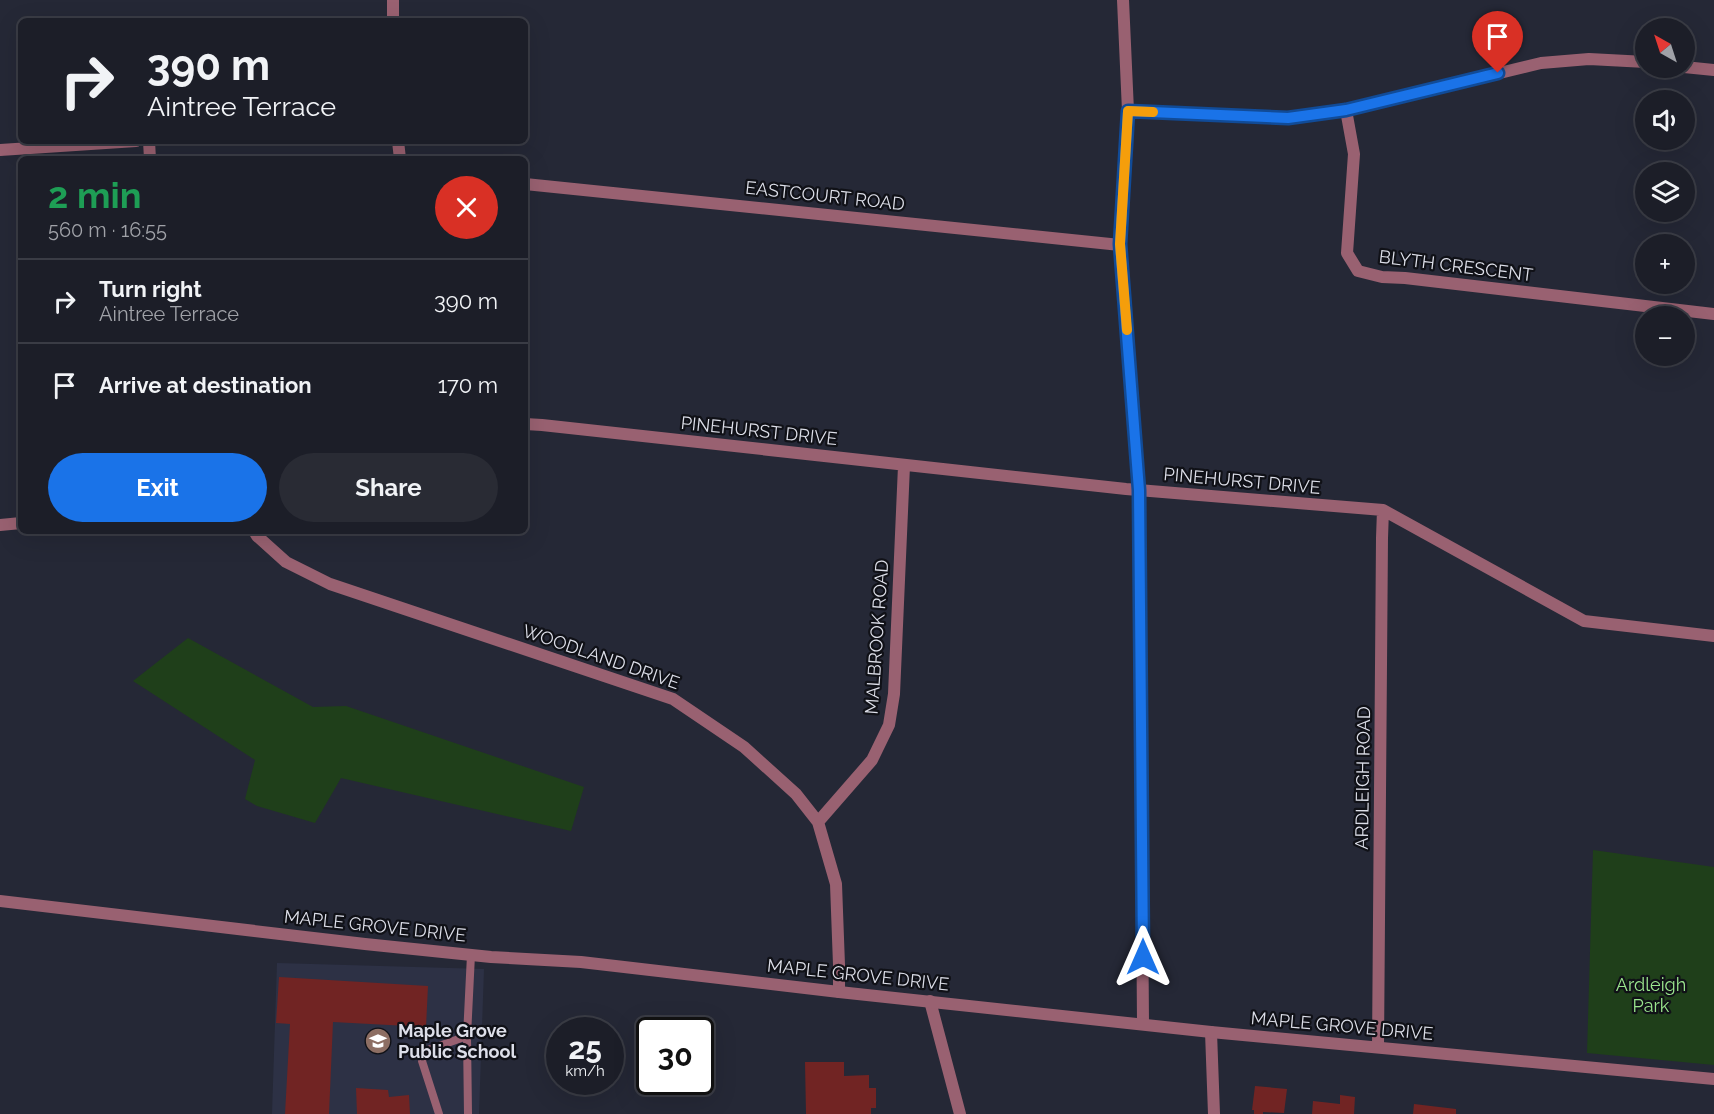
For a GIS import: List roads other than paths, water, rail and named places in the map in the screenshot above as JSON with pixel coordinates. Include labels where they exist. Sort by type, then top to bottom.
[{"type":"street","points":[[393,0],[393,18]]},
{"type":"street","points":[[1123,0],[1128,111],[1120,244],[1139,490],[1143,1024]]},
{"type":"street","points":[[1128,111],[1288,118],[1346,110],[1541,63],[1589,59],[1635,61]]},
{"type":"street","points":[[1695,68],[1714,70]]},
{"type":"street","name":"BLYTH CRESCENT","points":[[1346,110],[1354,153],[1347,253],[1358,271],[1382,277],[1714,314]]},
{"type":"street","points":[[0,150],[91,144]]},
{"type":"street","name":"EASTCOURT ROAD","points":[[528,184],[1120,244]]},
{"type":"street","name":"PINEHURST DRIVE","points":[[528,424],[1139,490],[1383,510],[1584,621],[1714,636]]},
{"type":"street","name":"MALBROOK ROAD","points":[[818,822],[872,760],[889,725],[894,694],[904,466]]},
{"type":"street","name":"ARDLEIGH ROAD","points":[[1378,1047],[1383,510]]},
{"type":"street","points":[[0,525],[18,523]]},
{"type":"street","name":"WOODLAND DRIVE","points":[[255,534],[286,562],[330,584],[673,699],[744,747],[796,794],[818,822],[836,884],[839,992]]},
{"type":"street","name":"MAPLE GROVE DRIVE","points":[[0,901],[365,944],[471,955],[581,962],[1211,1032],[1714,1079]]},
{"type":"street","points":[[930,1001],[960,1114]]},
{"type":"street","points":[[1211,1032],[1214,1114]]},
{"type":"lane","points":[[468,1114],[467,1036],[471,955]]},
{"type":"lane","points":[[438,1114],[422,1061],[424,1054],[428,1050],[467,1036]]},
{"type":"place","name":"Maple Grove Public School","points":[[378,1041]]},
{"type":"park label","name":"Ardleigh Park","points":[[1651,995]]}]
